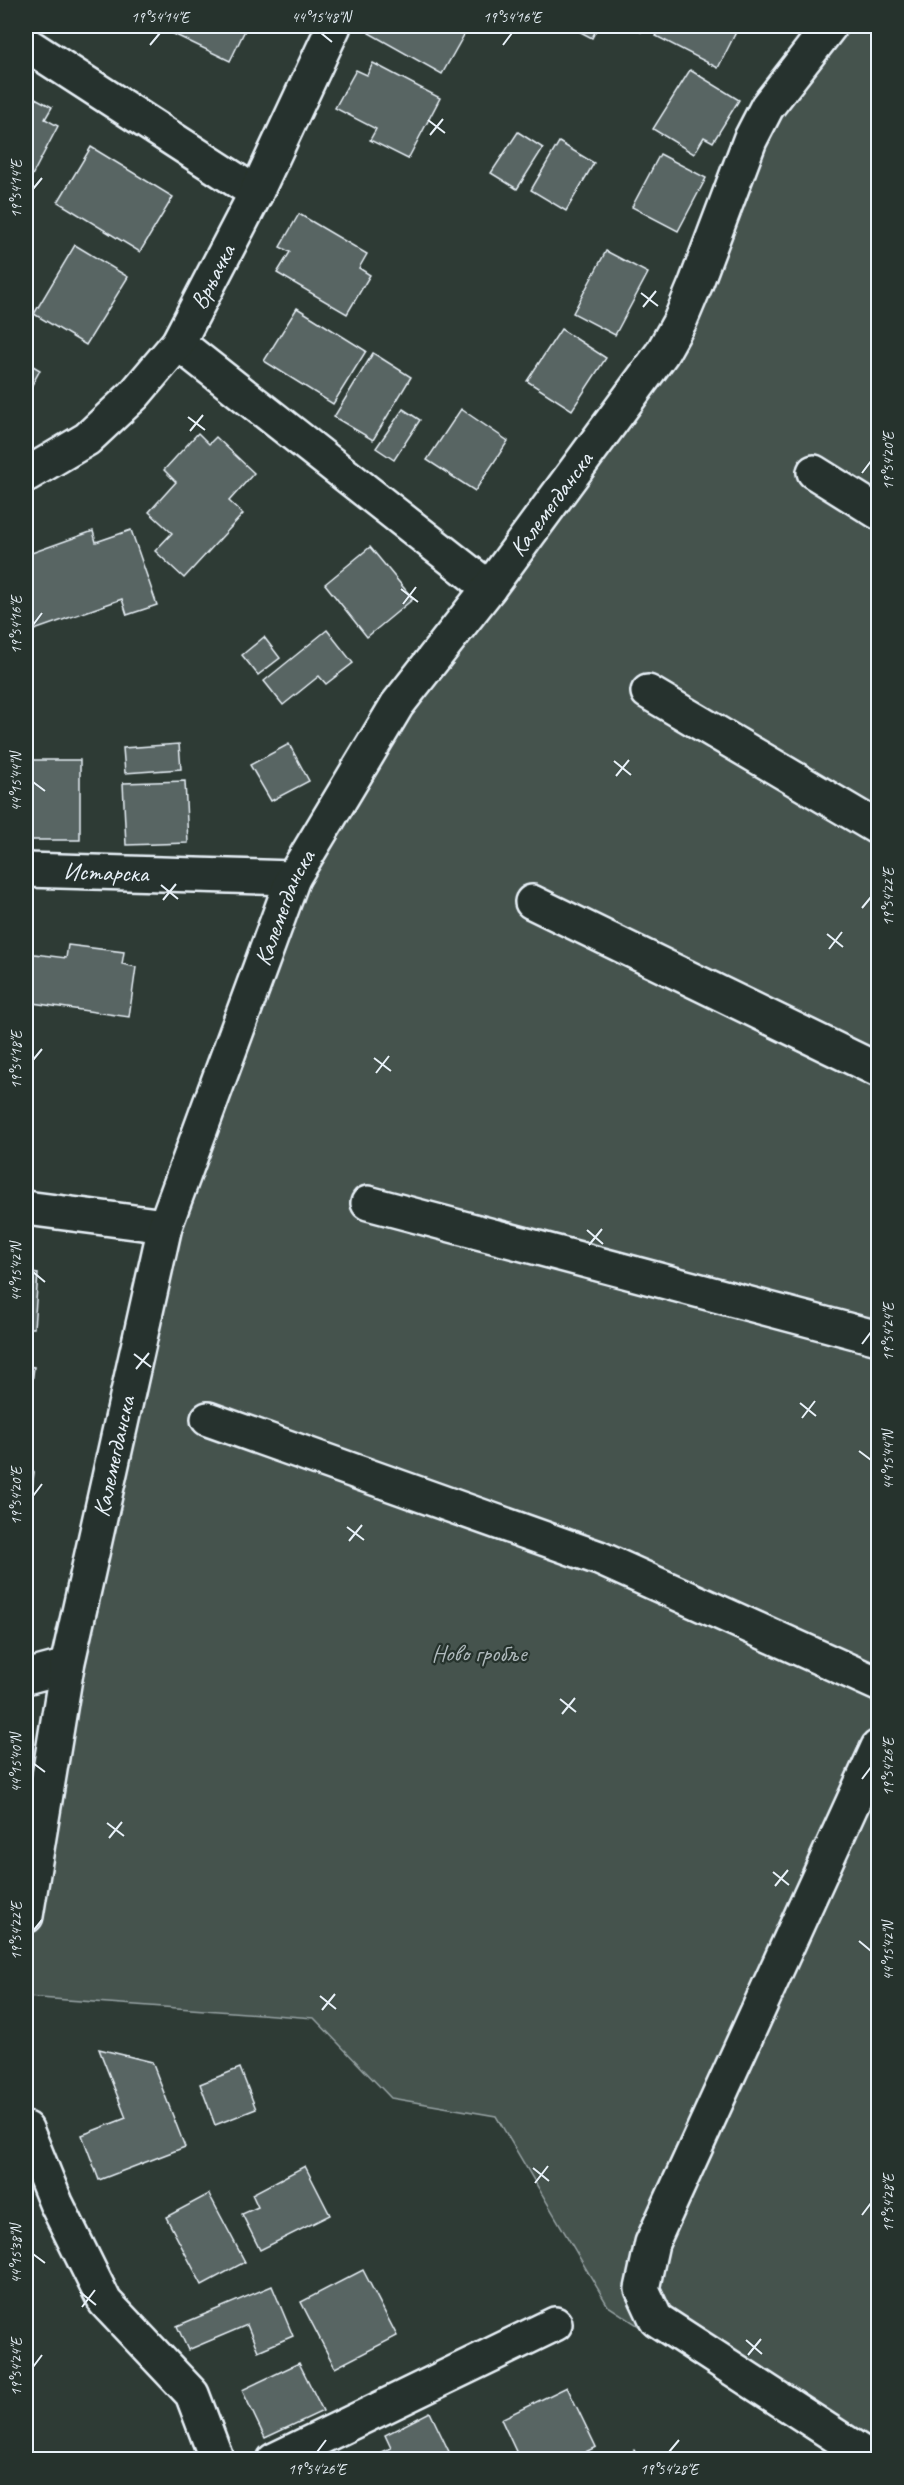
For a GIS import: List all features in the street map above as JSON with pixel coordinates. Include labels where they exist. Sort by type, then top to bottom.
[{"type":"street","name":"Врњачка","points":[[26,475],[87,439],[134,395],[178,343],[256,193],[334,26]]},
{"type":"street","name":"Калемегданска","points":[[26,1916],[67,1666],[165,1226],[293,878],[397,705],[489,588],[662,353],[684,311],[750,140],[767,107],[830,26]]},
{"type":"street","points":[[26,44],[256,193]]},
{"type":"street","points":[[178,343],[489,588]]},
{"type":"street","points":[[814,472],[879,512]]},
{"type":"street","points":[[648,692],[879,828]]},
{"type":"street","name":"Истарска","points":[[26,870],[293,878]]},
{"type":"street","points":[[532,902],[879,1070]]},
{"type":"street","points":[[368,1203],[879,1338]]},
{"type":"street","points":[[26,1208],[165,1226]]},
{"type":"street","points":[[207,1419],[599,1558],[879,1684]]},
{"type":"street","points":[[26,1677],[67,1666]]},
{"type":"street","points":[[873,2460],[656,2319],[642,2289],[652,2243],[879,1747]]},
{"type":"street","points":[[26,2129],[56,2203],[105,2302],[192,2394],[217,2460]]},
{"type":"street","points":[[274,2460],[555,2324]]},
{"type":"green space","name":"Ново гробље","points":[[830,26],[878,26],[878,2459],[843,2459],[608,2306],[496,2116],[391,2098],[314,2018],[26,1997],[26,1916],[165,1226],[293,878],[662,353],[750,140]]},
{"type":"building","points":[[157,26],[247,26],[230,61]]},
{"type":"building","points":[[373,26],[469,26],[442,74],[369,33]]},
{"type":"building","points":[[569,26],[598,26],[592,38]]},
{"type":"building","points":[[629,26],[644,26],[641,32]]},
{"type":"building","points":[[662,26],[739,26],[718,68],[656,36]]},
{"type":"building","points":[[373,63],[440,98],[408,159],[370,140],[376,129],[335,108],[356,70],[367,75]]},
{"type":"building","points":[[690,70],[739,100],[713,142],[704,137],[694,154],[653,129]]},
{"type":"building","points":[[26,93],[52,107],[45,119],[58,126],[26,187]]},
{"type":"building","points":[[518,132],[543,148],[517,189],[491,173]]},
{"type":"building","points":[[559,142],[594,163],[566,211],[531,190]]},
{"type":"building","points":[[91,147],[173,197],[140,252],[58,202]]},
{"type":"building","points":[[660,154],[706,178],[678,231],[632,207]]},
{"type":"building","points":[[299,214],[367,254],[359,268],[370,275],[347,314],[277,273],[290,252],[280,247]]},
{"type":"building","points":[[75,245],[128,277],[86,345],[34,314]]},
{"type":"building","points":[[606,251],[648,273],[615,335],[573,313]]},
{"type":"building","points":[[297,308],[366,351],[333,404],[264,361]]},
{"type":"building","points":[[561,329],[606,358],[572,410],[527,381]]},
{"type":"building","points":[[373,353],[411,377],[373,440],[334,417]]},
{"type":"building","points":[[26,362],[40,370],[26,396]]},
{"type":"building","points":[[403,409],[420,420],[394,460],[376,448]]},
{"type":"building","points":[[461,409],[508,441],[475,491],[427,460]]},
{"type":"building","points":[[198,433],[209,444],[216,437],[254,473],[229,501],[243,514],[184,578],[155,551],[172,533],[149,512],[176,482],[164,470]]},
{"type":"building","points":[[131,530],[157,605],[127,615],[122,599],[26,633],[26,555],[93,531],[96,542]]},
{"type":"building","points":[[370,547],[413,599],[367,637],[325,584]]},
{"type":"building","points":[[327,630],[353,663],[326,684],[319,676],[283,705],[264,681]]},
{"type":"building","points":[[264,637],[280,658],[258,675],[242,655]]},
{"type":"building","points":[[179,744],[181,769],[125,773],[123,748]]},
{"type":"building","points":[[289,744],[309,781],[271,801],[250,765]]},
{"type":"building","points":[[26,760],[80,760],[80,840],[26,840]]},
{"type":"building","points":[[185,781],[188,843],[126,845],[123,783]]},
{"type":"building","points":[[68,945],[124,952],[122,964],[136,967],[129,1017],[26,1002],[27,953],[66,958]]},
{"type":"building","points":[[26,1272],[38,1274],[34,1328],[26,1328]]},
{"type":"building","points":[[26,1366],[34,1367],[26,1431]]},
{"type":"building","points":[[26,1471],[34,1472],[27,1532],[26,1532]]},
{"type":"building","points":[[99,2049],[152,2062],[185,2147],[99,2180],[82,2135],[126,2118]]},
{"type":"building","points":[[240,2068],[256,2109],[215,2125],[200,2084]]},
{"type":"building","points":[[305,2166],[330,2215],[260,2250],[242,2214],[258,2207],[252,2194]]},
{"type":"building","points":[[209,2194],[245,2262],[202,2285],[166,2217]]},
{"type":"building","points":[[363,2270],[397,2336],[335,2368],[301,2302]]},
{"type":"building","points":[[272,2286],[293,2336],[258,2351],[247,2325],[188,2350],[177,2326]]},
{"type":"building","points":[[299,2363],[323,2411],[265,2438],[242,2390]]},
{"type":"building","points":[[567,2387],[596,2447],[569,2460],[520,2460],[501,2419]]},
{"type":"building","points":[[430,2412],[453,2460],[386,2460],[382,2452],[391,2448],[385,2435]]},
{"type":"building","points":[[635,2450],[640,2460],[616,2460]]}]
